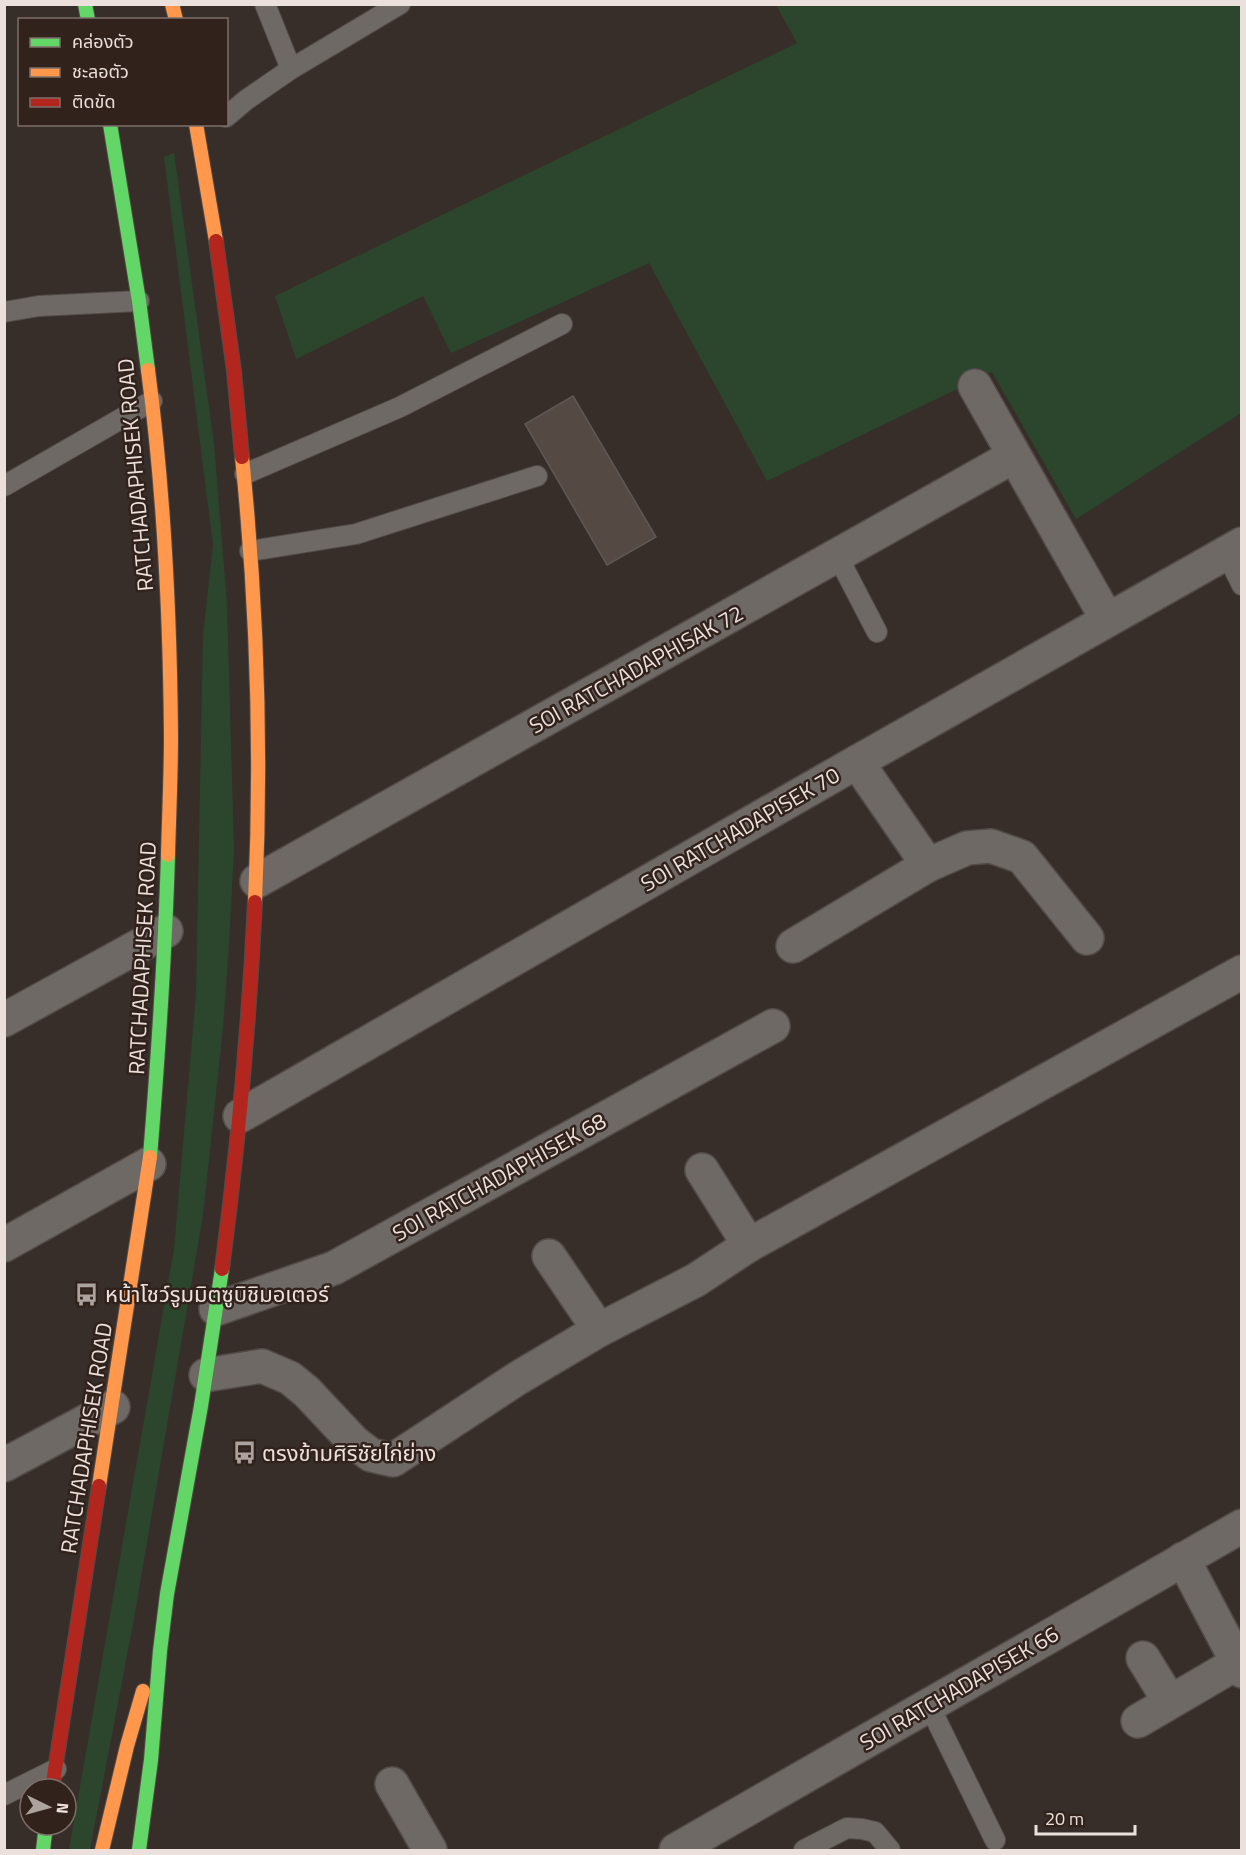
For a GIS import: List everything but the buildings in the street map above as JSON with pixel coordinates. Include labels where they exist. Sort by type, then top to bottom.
[{"type":"main road","name":"RATCHADAPHISEK ROAD","points":[[54,1777],[149,1164],[166,931],[171,738],[168,614],[162,506],[139,301],[110,126]]},
{"type":"main road","points":[[139,1851],[154,1733],[162,1626],[206,1376],[240,1116],[251,997],[257,881],[258,681],[245,474],[223,278],[198,132]]},
{"type":"main road","points":[[102,1851],[127,1746],[162,1626]]},
{"type":"street","points":[[975,386],[1107,619]]},
{"type":"street","name":"SOI RATCHADAPHISAK 72","points":[[257,881],[1014,456]]},
{"type":"street","name":"SOI RATCHADAPISEK 70","points":[[240,1116],[1234,548]]},
{"type":"street","points":[[857,762],[928,865]]},
{"type":"street","points":[[793,946],[928,865],[967,848],[991,846],[1022,857],[1087,938]]},
{"type":"street","points":[[4,1020],[166,931]]},
{"type":"street","points":[[206,1376],[262,1366],[290,1378],[307,1392],[354,1442],[371,1455],[393,1460],[518,1378],[599,1330],[696,1280],[749,1245],[1242,972]]},
{"type":"street","name":"SOI RATCHADAPHISEK 68","points":[[216,1310],[334,1268],[773,1026]]},
{"type":"street","points":[[4,1245],[149,1164]]},
{"type":"street","points":[[702,1170],[749,1245]]},
{"type":"street","points":[[549,1256],[599,1330]]},
{"type":"street","points":[[4,1465],[112,1407]]},
{"type":"street","name":"SOI RATCHADAPISEK 66","points":[[676,1851],[1242,1526]]},
{"type":"street","points":[[1138,1721],[1239,1667],[1183,1559]]},
{"type":"street","points":[[1143,1658],[1170,1702]]},
{"type":"street","points":[[392,1784],[430,1851]]},
{"type":"lane","points":[[266,4],[291,69]]},
{"type":"lane","points":[[228,115],[291,69],[399,4]]},
{"type":"lane","points":[[198,132],[212,126]]},
{"type":"lane","points":[[4,312],[39,306],[139,301]]},
{"type":"lane","points":[[245,474],[400,406],[562,324]]},
{"type":"lane","points":[[4,486],[152,401]]},
{"type":"lane","points":[[250,551],[356,534],[537,476]]},
{"type":"lane","points":[[1234,548],[1242,585]]},
{"type":"lane","points":[[837,555],[877,632]]},
{"type":"lane","points":[[929,1705],[995,1840]]},
{"type":"lane","points":[[4,1795],[56,1769]]},
{"type":"lane","points":[[804,1851],[846,1828],[875,1832],[890,1851]]},
{"type":"green space","points":[[776,5],[1241,5],[1241,413],[1076,519],[992,372],[767,481],[649,263],[451,353],[423,296],[296,359],[275,296],[797,43]]},
{"type":"green space","points":[[174,153],[214,444],[227,604],[234,849],[229,945],[223,1028],[203,1215],[133,1624],[90,1850],[69,1850],[71,1837],[78,1837],[78,1798],[174,1249],[196,994],[203,635],[213,545],[164,157]]},
{"type":"traffic: fast","points":[[85,4],[88,18]]},
{"type":"traffic: fast","points":[[110,126],[148,370]]},
{"type":"traffic: fast","points":[[150,1157],[161,1006],[168,855]]},
{"type":"traffic: fast","points":[[139,1850],[151,1760],[167,1594],[201,1406],[222,1269]]},
{"type":"traffic: fast","points":[[43,1850],[45,1837]]},
{"type":"traffic: slow","points":[[172,4],[176,18]]},
{"type":"traffic: slow","points":[[196,126],[216,241]]},
{"type":"traffic: slow","points":[[148,370],[158,461],[168,598],[171,736],[168,855]]},
{"type":"traffic: slow","points":[[242,457],[257,679],[258,791],[255,902]]},
{"type":"traffic: slow","points":[[99,1486],[150,1157]]},
{"type":"traffic: slow","points":[[102,1850],[143,1691]]},
{"type":"traffic: jam","points":[[216,241],[234,371],[242,457]]},
{"type":"traffic: jam","points":[[222,1269],[242,1086],[255,902]]},
{"type":"traffic: jam","points":[[54,1777],[99,1486]]},
{"type":"place","name":"หน้าโชว์รูมมิตซูบิชิมอเตอร์","points":[[87,1294]]},
{"type":"place","name":"ตรงข้ามศิริชัยไก่ย่าง","points":[[244,1453]]}]
